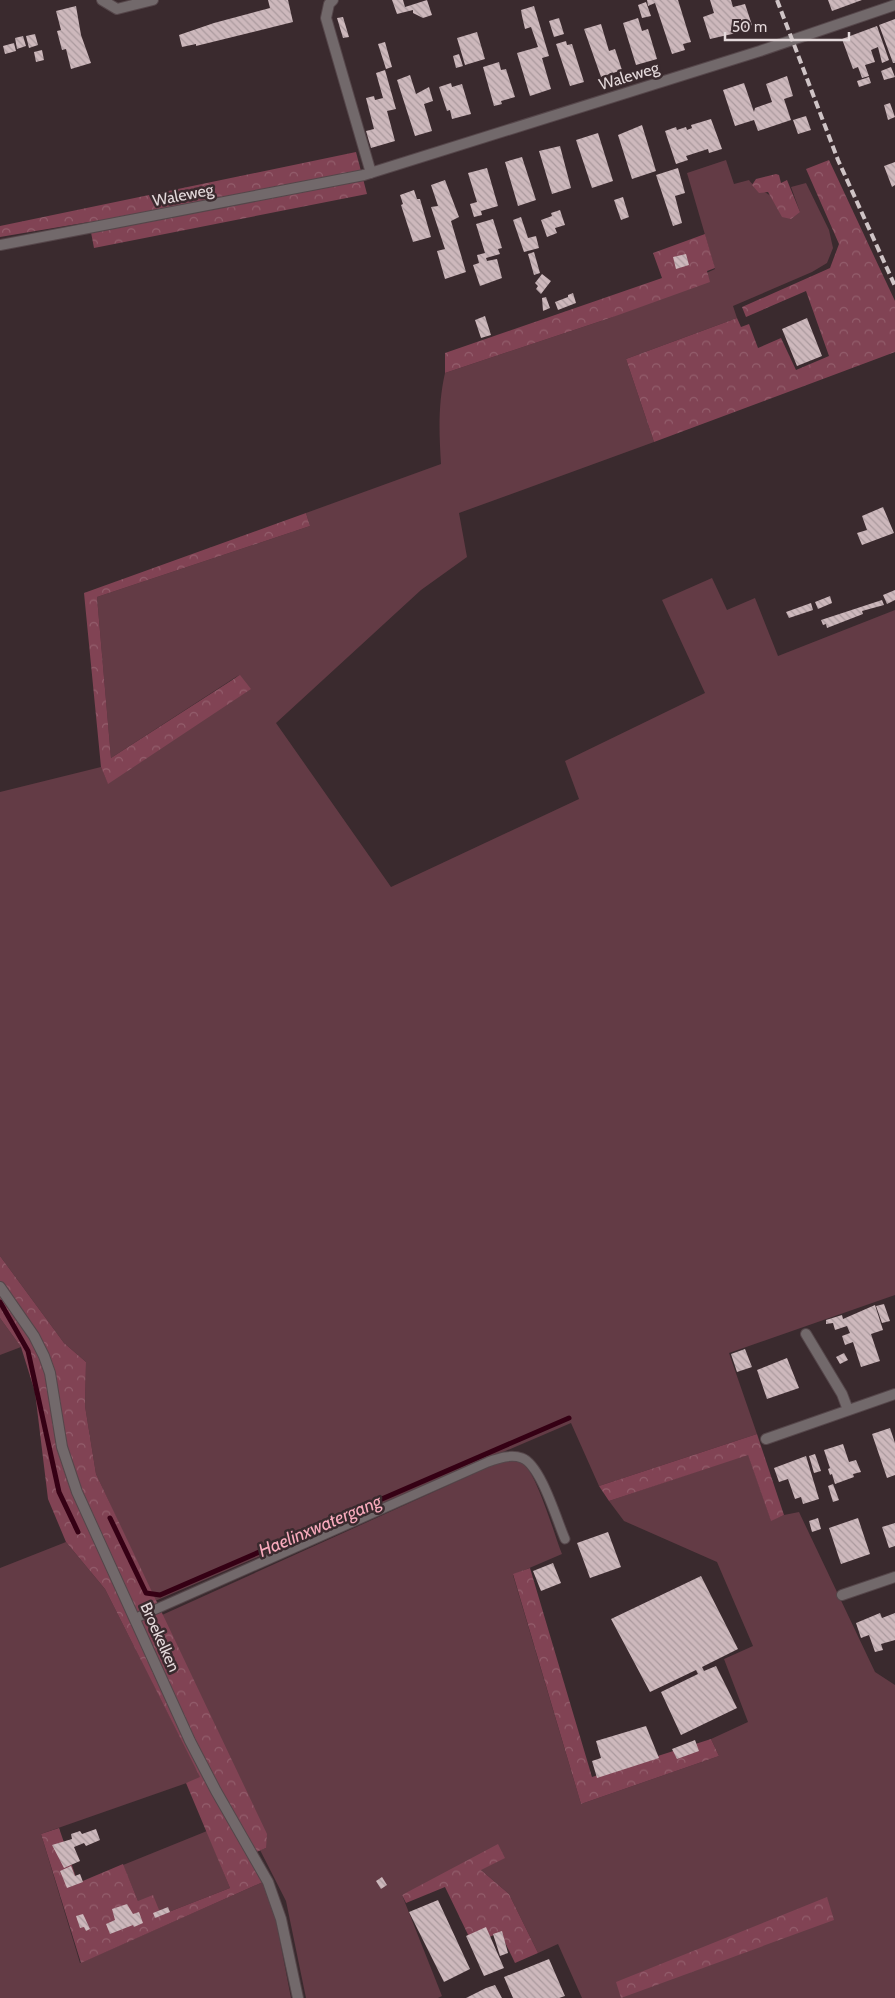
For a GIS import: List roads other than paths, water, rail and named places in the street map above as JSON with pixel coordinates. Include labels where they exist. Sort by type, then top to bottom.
[{"type":"street","points":[[102,0],[117,9],[153,0]]},
{"type":"street","points":[[333,0],[329,4],[326,18],[371,173]]},
{"type":"street","name":"Waleweg","points":[[0,245],[371,173],[760,51],[895,5]]},
{"type":"street","name":"Broekelken","points":[[0,1287],[34,1336],[50,1372],[62,1447],[69,1472],[194,1749],[268,1882],[282,1919],[298,1998]]},
{"type":"street","points":[[806,1334],[842,1394],[848,1410]]},
{"type":"street","points":[[766,1439],[895,1394]]},
{"type":"street","points":[[842,1595],[895,1577]]},
{"type":"lane","points":[[136,1618],[488,1462],[506,1456],[523,1458],[537,1472],[565,1540]]},
{"type":"waterway","name":"Haelinxwatergang","points":[[0,1302],[28,1351],[59,1492],[78,1532]]},
{"type":"waterway","name":"Haelinxwatergang","points":[[110,1518],[146,1593],[160,1595],[569,1418]]},
{"type":"railway","points":[[777,0],[838,160],[895,286]]}]
